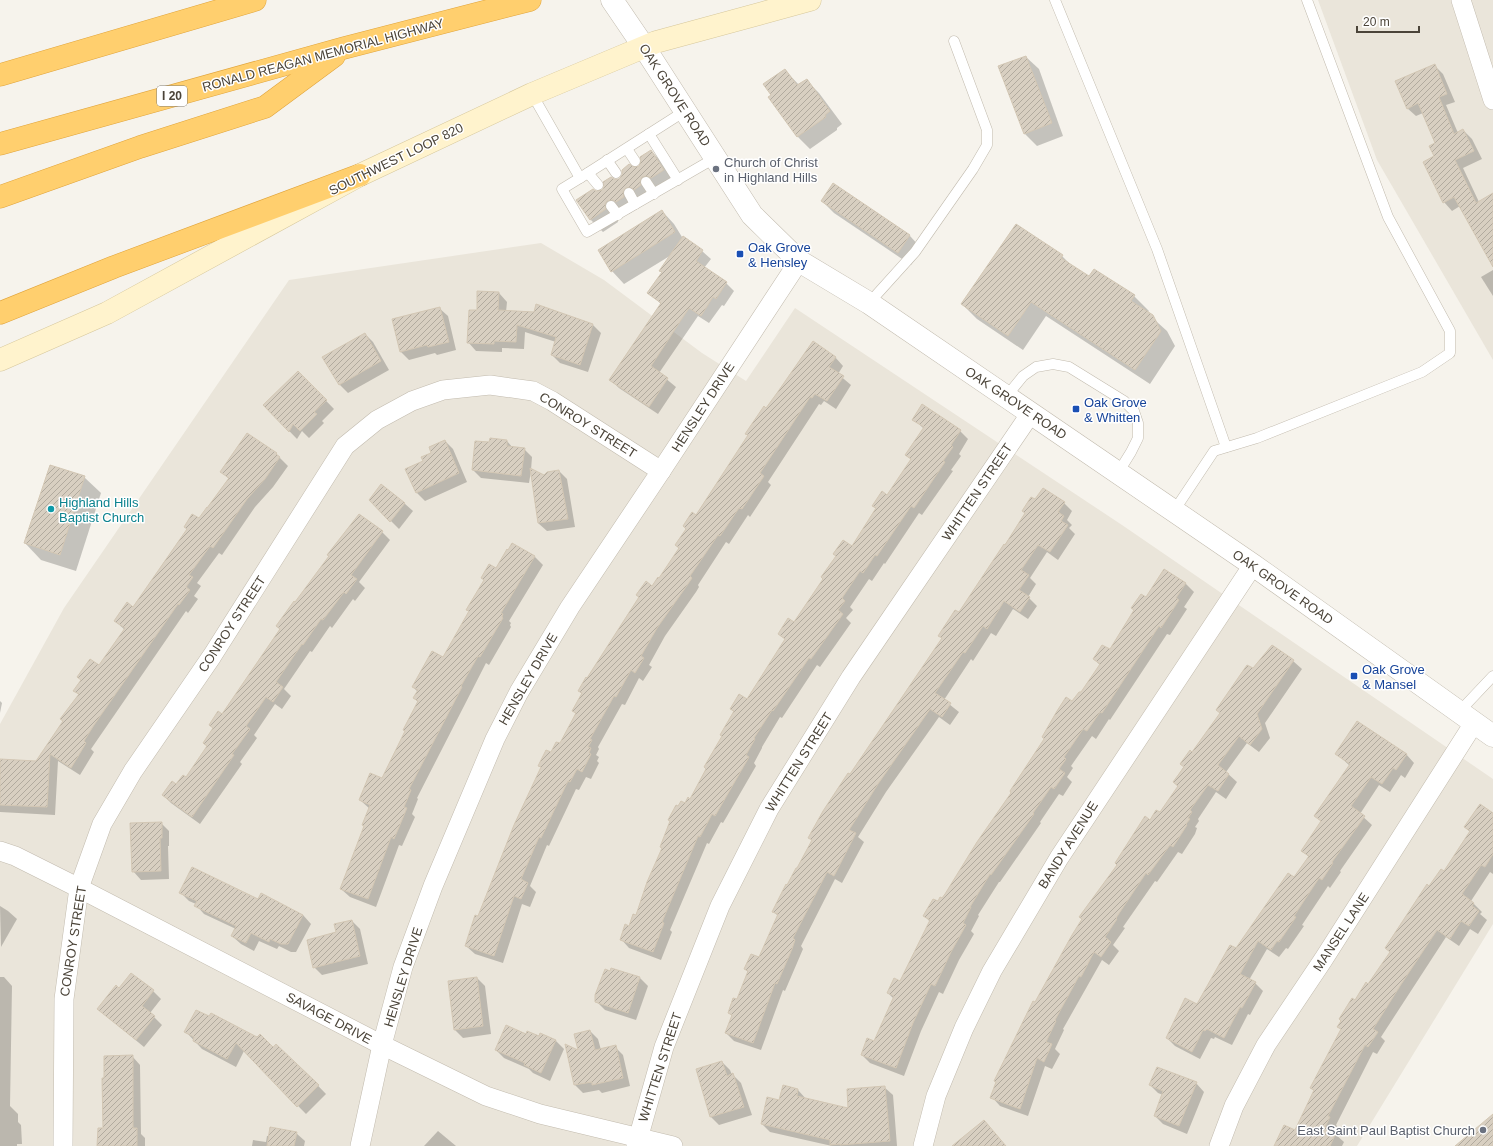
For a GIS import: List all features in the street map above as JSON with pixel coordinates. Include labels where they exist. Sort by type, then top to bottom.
[{"type":"highway","points":[[0,75],[255,0]]},
{"type":"highway","name":"RONALD REAGAN MEMORIAL HIGHWAY","points":[[0,144],[344,48],[530,0]]},
{"type":"highway","points":[[0,197],[140,147],[265,107],[344,48]]},
{"type":"highway","points":[[0,313],[114,268],[360,175]]},
{"type":"main road","name":"SOUTHWEST LOOP 820","points":[[0,360],[107,313],[360,175],[532,94],[656,42],[810,0]]},
{"type":"street","points":[[1461,0],[1493,100]]},
{"type":"street","name":"OAK GROVE ROAD","points":[[616,6],[752,215],[799,261],[869,303],[1031,413],[1253,565],[1481,725]]},
{"type":"street","name":"HENSLEY DRIVE","points":[[360,1146],[382,1046],[403,967],[433,886],[495,739],[519,692],[570,607],[799,261]]},
{"type":"street","name":"CONROY STREET","points":[[63,1146],[64,999],[79,888],[102,824],[133,772],[212,656],[345,446],[377,420],[412,401],[443,390],[490,385],[533,391],[552,401],[661,471]]},
{"type":"street","name":"WHITTEN STREET","points":[[637,1142],[664,1047],[720,906],[769,809],[851,677],[1031,413]]},
{"type":"street","name":"BANDY AVENUE","points":[[923,1146],[936,1096],[964,1028],[992,971],[1059,858],[1253,565]]},
{"type":"street","name":"MANSEL LANE","points":[[1219,1146],[1234,1106],[1266,1045],[1481,725]]},
{"type":"street","name":"SAVAGE DRIVE","points":[[0,851],[15,856],[79,888],[382,1046],[486,1096],[540,1114],[637,1142],[673,1146]]},
{"type":"lane","points":[[1055,0],[1157,249],[1226,447]]},
{"type":"lane","points":[[1174,511],[1214,451],[1257,438],[1422,372],[1450,353],[1450,331],[1388,217],[1307,0]]},
{"type":"lane","points":[[869,303],[915,252],[973,169],[987,145],[987,130],[954,41]]},
{"type":"lane","points":[[532,94],[584,175],[598,186]]},
{"type":"lane","points":[[685,111],[562,189],[587,232],[715,158]]},
{"type":"lane","points":[[649,134],[678,180]]},
{"type":"lane","points":[[626,149],[635,161]]},
{"type":"lane","points":[[608,160],[616,173]]},
{"type":"lane","points":[[646,182],[654,194]]},
{"type":"lane","points":[[629,193],[636,204]]},
{"type":"lane","points":[[611,206],[618,215]]},
{"type":"lane","points":[[1006,397],[1023,376],[1036,367],[1053,364],[1069,367],[1124,401],[1134,411],[1138,423],[1138,438],[1118,473]]},
{"type":"lane","points":[[1481,725],[1493,676]]},
{"type":"shaded area","points":[[1318,0],[1493,0],[1493,360],[1377,160]]},
{"type":"shaded area","points":[[541,243],[604,280],[702,353],[746,381],[795,308],[1122,525],[1493,779],[1493,924],[1357,1146],[0,1146],[0,724],[64,608],[289,280]]},
{"type":"building","points":[[1026,56],[1052,123],[1024,134],[998,66]]},
{"type":"building","points":[[1435,64],[1447,94],[1439,97],[1454,134],[1463,129],[1474,151],[1455,160],[1476,203],[1493,193],[1493,267],[1454,197],[1443,203],[1423,162],[1434,156],[1429,146],[1435,143],[1418,103],[1407,109],[1395,81]]},
{"type":"building","points":[[785,69],[797,85],[807,79],[830,111],[825,115],[826,117],[797,137],[768,97],[771,95],[763,84]]},
{"type":"building","points":[[651,150],[664,170],[651,178],[646,176],[642,177],[640,182],[641,185],[634,190],[630,187],[626,188],[623,192],[624,197],[616,202],[613,200],[607,201],[605,204],[606,209],[590,220],[576,200],[593,189],[596,191],[602,190],[604,187],[603,182],[611,177],[614,179],[619,179],[622,175],[622,170],[629,164],[635,167],[639,166],[641,161],[640,157]]},
{"type":"building","points":[[833,183],[910,235],[898,253],[821,201]]},
{"type":"building","points":[[662,210],[675,232],[611,272],[598,250]]},
{"type":"building","points":[[1016,224],[1063,255],[1061,258],[1089,276],[1094,269],[1135,295],[1131,301],[1153,315],[1161,331],[1135,370],[1031,302],[1008,336],[961,304]]},
{"type":"building","points":[[683,236],[703,250],[696,261],[727,282],[716,299],[713,297],[701,316],[689,308],[651,366],[668,378],[649,407],[609,380],[661,303],[647,293],[662,272],[659,271]]},
{"type":"building","points":[[477,291],[499,292],[498,310],[534,312],[536,304],[593,324],[580,365],[551,355],[556,337],[517,325],[516,342],[494,341],[494,344],[467,343],[469,310],[477,310]]},
{"type":"building","points":[[440,307],[449,342],[428,347],[427,345],[400,352],[392,319]]},
{"type":"building","points":[[365,333],[381,361],[339,385],[322,357]]},
{"type":"building","points":[[813,341],[836,357],[829,367],[844,376],[827,401],[815,394],[812,398],[810,397],[760,473],[764,476],[742,509],[739,508],[720,536],[718,535],[690,576],[692,578],[657,628],[641,656],[644,658],[635,673],[631,670],[616,697],[614,696],[590,739],[592,740],[588,747],[591,748],[589,753],[591,754],[582,772],[577,769],[570,782],[568,781],[541,838],[539,837],[521,879],[528,883],[521,899],[514,896],[494,956],[465,946],[475,915],[478,916],[514,825],[541,767],[538,766],[546,750],[551,752],[556,742],[560,743],[576,713],[572,711],[582,693],[578,691],[586,677],[587,678],[639,597],[636,595],[646,581],[652,586],[658,577],[659,578],[679,548],[675,545],[686,529],[683,526],[692,512],[696,515],[748,435],[745,434],[764,406],[766,408],[777,393]]},
{"type":"building","points":[[298,371],[327,400],[314,412],[317,414],[300,431],[293,424],[289,432],[263,405]]},
{"type":"building","points":[[922,404],[961,430],[951,445],[953,447],[943,461],[945,462],[914,508],[911,506],[877,556],[875,555],[863,573],[860,571],[842,598],[845,601],[838,610],[843,614],[811,659],[809,658],[754,738],[755,739],[746,755],[749,757],[715,816],[712,814],[700,837],[698,836],[662,922],[664,923],[653,952],[620,940],[625,924],[629,926],[633,914],[636,915],[647,882],[662,848],[660,847],[670,821],[668,820],[676,805],[678,806],[681,801],[685,803],[688,797],[690,799],[706,769],[704,767],[722,736],[720,735],[734,711],[730,709],[739,694],[747,699],[785,639],[778,634],[788,618],[794,622],[823,579],[821,577],[836,556],[833,554],[843,540],[852,546],[876,508],[872,506],[882,491],[887,495],[911,459],[905,455],[924,427],[912,420]]},
{"type":"building","points":[[247,433],[277,453],[276,454],[280,457],[265,479],[247,499],[213,548],[210,546],[189,575],[193,577],[186,587],[190,590],[179,605],[178,604],[94,725],[84,741],[86,743],[71,768],[50,754],[47,807],[0,805],[0,759],[36,761],[63,721],[60,719],[79,694],[73,691],[81,680],[77,677],[90,659],[99,665],[125,628],[114,621],[127,602],[133,607],[187,529],[184,527],[192,514],[199,518],[229,478],[220,472]]},
{"type":"building","points":[[490,438],[507,440],[507,446],[525,448],[521,476],[472,470],[475,441],[489,442]]},
{"type":"building","points":[[445,440],[459,473],[416,493],[405,469],[423,461],[421,457],[431,453],[429,447]]},
{"type":"building","name":"Highland Hills Baptist Church","points":[[50,465],[85,476],[60,555],[24,543]]},
{"type":"building","points":[[530,468],[544,475],[547,472],[559,470],[568,519],[538,523]]},
{"type":"building","points":[[381,484],[405,503],[390,522],[369,500]]},
{"type":"building","points":[[1043,488],[1065,502],[1058,512],[1064,516],[1061,521],[1068,525],[1050,552],[1038,545],[1021,570],[1029,575],[1019,590],[1030,597],[1020,612],[1004,601],[987,629],[983,626],[935,693],[951,703],[942,717],[930,709],[878,784],[849,830],[856,833],[834,876],[827,872],[793,938],[795,940],[792,949],[777,984],[775,983],[753,1043],[725,1033],[732,1015],[728,1013],[733,998],[737,999],[748,971],[744,969],[751,954],[759,957],[778,914],[772,912],[786,884],[787,885],[812,840],[808,838],[823,811],[848,773],[850,774],[942,638],[938,636],[955,610],[959,612],[1004,544],[1005,545],[1025,513],[1022,511],[1031,497],[1035,499]]},
{"type":"building","points":[[359,514],[383,531],[351,575],[357,579],[346,594],[344,592],[323,620],[321,619],[303,645],[302,644],[276,682],[283,687],[273,702],[266,697],[246,726],[250,729],[232,754],[234,755],[192,817],[162,795],[172,781],[176,784],[183,775],[186,777],[207,746],[203,743],[213,728],[209,725],[218,711],[222,714],[280,629],[276,626],[329,556],[327,555]]},
{"type":"building","points":[[512,543],[535,556],[501,613],[503,614],[503,618],[480,657],[478,656],[461,686],[462,687],[409,789],[411,790],[404,807],[407,808],[394,839],[391,837],[368,899],[340,889],[364,826],[362,825],[370,805],[359,800],[370,773],[382,778],[405,731],[403,730],[418,701],[413,698],[418,690],[412,687],[432,651],[443,657],[469,611],[466,610],[484,580],[481,578],[489,564],[496,568]]},
{"type":"building","points":[[1164,569],[1186,583],[1176,598],[1179,600],[1161,628],[1159,626],[1102,713],[1100,712],[1087,731],[1083,729],[1064,757],[1066,759],[1059,769],[1065,773],[1054,789],[1051,787],[1033,813],[1034,814],[991,875],[990,874],[970,907],[963,923],[966,925],[935,986],[931,984],[913,1023],[896,1068],[861,1055],[867,1038],[874,1041],[894,996],[887,993],[894,978],[900,981],[930,920],[923,916],[933,899],[938,901],[940,897],[942,898],[945,894],[977,842],[1011,793],[1010,791],[1044,739],[1042,737],[1066,697],[1072,701],[1079,692],[1081,692],[1100,664],[1093,659],[1102,645],[1110,649],[1134,610],[1131,608],[1141,594],[1146,597]]},
{"type":"building","points":[[1272,645],[1294,660],[1257,714],[1262,729],[1250,745],[1239,736],[1218,765],[1229,774],[1218,791],[1208,785],[1190,810],[1192,812],[1188,818],[1190,819],[1173,847],[1170,845],[1148,875],[1146,873],[1116,918],[1117,919],[1105,937],[1111,942],[1101,957],[1094,952],[1055,1020],[1056,1021],[1046,1042],[1052,1044],[1044,1062],[1037,1058],[1020,1109],[990,1098],[996,1082],[994,1081],[1033,1001],[1035,1002],[1082,919],[1079,917],[1117,865],[1115,863],[1145,816],[1150,820],[1156,810],[1160,812],[1178,786],[1173,782],[1184,767],[1180,764],[1190,750],[1192,752],[1220,713],[1216,710],[1247,665],[1253,668]]},
{"type":"building","points":[[1357,721],[1407,754],[1396,770],[1393,768],[1382,784],[1371,777],[1351,806],[1365,816],[1332,862],[1333,863],[1322,880],[1319,878],[1279,942],[1277,941],[1271,950],[1258,941],[1240,974],[1256,982],[1242,1008],[1240,1007],[1224,1038],[1207,1029],[1205,1031],[1203,1030],[1192,1052],[1166,1038],[1185,998],[1197,1004],[1230,945],[1236,948],[1288,873],[1294,877],[1309,856],[1301,851],[1321,821],[1314,816],[1350,764],[1335,754]]},
{"type":"building","points":[[1480,804],[1493,813],[1493,854],[1485,867],[1481,865],[1462,894],[1474,903],[1472,906],[1479,911],[1469,926],[1461,921],[1450,939],[1437,930],[1400,986],[1373,1029],[1378,1032],[1368,1047],[1365,1045],[1328,1116],[1330,1117],[1325,1127],[1336,1133],[1330,1146],[1274,1146],[1284,1125],[1295,1130],[1314,1090],[1310,1088],[1341,1029],[1337,1027],[1341,1021],[1339,1019],[1352,998],[1355,1000],[1366,982],[1368,984],[1390,952],[1385,948],[1427,884],[1429,886],[1441,869],[1444,871],[1470,831],[1464,827]]},
{"type":"building","points":[[162,822],[162,838],[160,838],[161,871],[132,872],[130,823]]},
{"type":"building","points":[[192,867],[258,899],[261,893],[303,915],[288,944],[281,944],[270,939],[269,942],[251,933],[246,943],[231,936],[236,926],[194,906],[197,901],[179,893]]},
{"type":"building","points":[[352,920],[360,956],[313,968],[307,940],[336,932],[334,924]]},
{"type":"building","points":[[611,968],[640,977],[628,1013],[595,1002],[595,995],[605,969],[610,971]]},
{"type":"building","points":[[131,973],[154,990],[142,1006],[155,1016],[136,1040],[97,1009],[116,985],[119,988]]},
{"type":"building","points":[[477,977],[483,1026],[454,1030],[448,981]]},
{"type":"building","points":[[196,1010],[209,1016],[211,1013],[257,1037],[260,1034],[273,1047],[276,1044],[319,1085],[297,1107],[236,1043],[227,1059],[193,1041],[194,1037],[184,1032]]},
{"type":"building","points":[[506,1025],[526,1034],[527,1031],[539,1036],[540,1033],[556,1040],[541,1073],[524,1065],[525,1063],[495,1050]]},
{"type":"building","points":[[590,1030],[595,1050],[616,1045],[623,1078],[592,1085],[592,1082],[574,1085],[565,1044],[578,1050],[574,1034]]},
{"type":"building","points":[[133,1055],[133,1128],[137,1128],[137,1146],[97,1146],[98,1128],[103,1128],[102,1078],[104,1078],[104,1056]]},
{"type":"building","points":[[722,1061],[727,1076],[733,1073],[744,1107],[710,1117],[696,1069]]},
{"type":"building","points":[[1157,1067],[1197,1082],[1179,1126],[1154,1116],[1163,1091],[1149,1085]]},
{"type":"building","points":[[783,1085],[798,1089],[797,1096],[848,1108],[847,1089],[885,1086],[890,1141],[830,1145],[830,1140],[761,1124],[767,1097],[779,1100]]},
{"type":"building","name":"East Saint Paul Baptist Church","points":[[1493,1114],[1493,1146],[1455,1146]]},
{"type":"building","points":[[984,1120],[1006,1146],[952,1146]]},
{"type":"building","points":[[270,1127],[297,1132],[294,1146],[267,1146]]},
{"type":"place","name":"Church of Christ in Highland Hills","points":[[716,169]]},
{"type":"place","name":"Oak Grove & Hensley","points":[[740,254]]},
{"type":"place","name":"Oak Grove & Whitten","points":[[1076,409]]},
{"type":"place","name":"Highland Hills Baptist Church","points":[[51,509]]},
{"type":"place","name":"Oak Grove & Mansel","points":[[1354,676]]},
{"type":"place","name":"East Saint Paul Baptist Church","points":[[1483,1130]]}]
